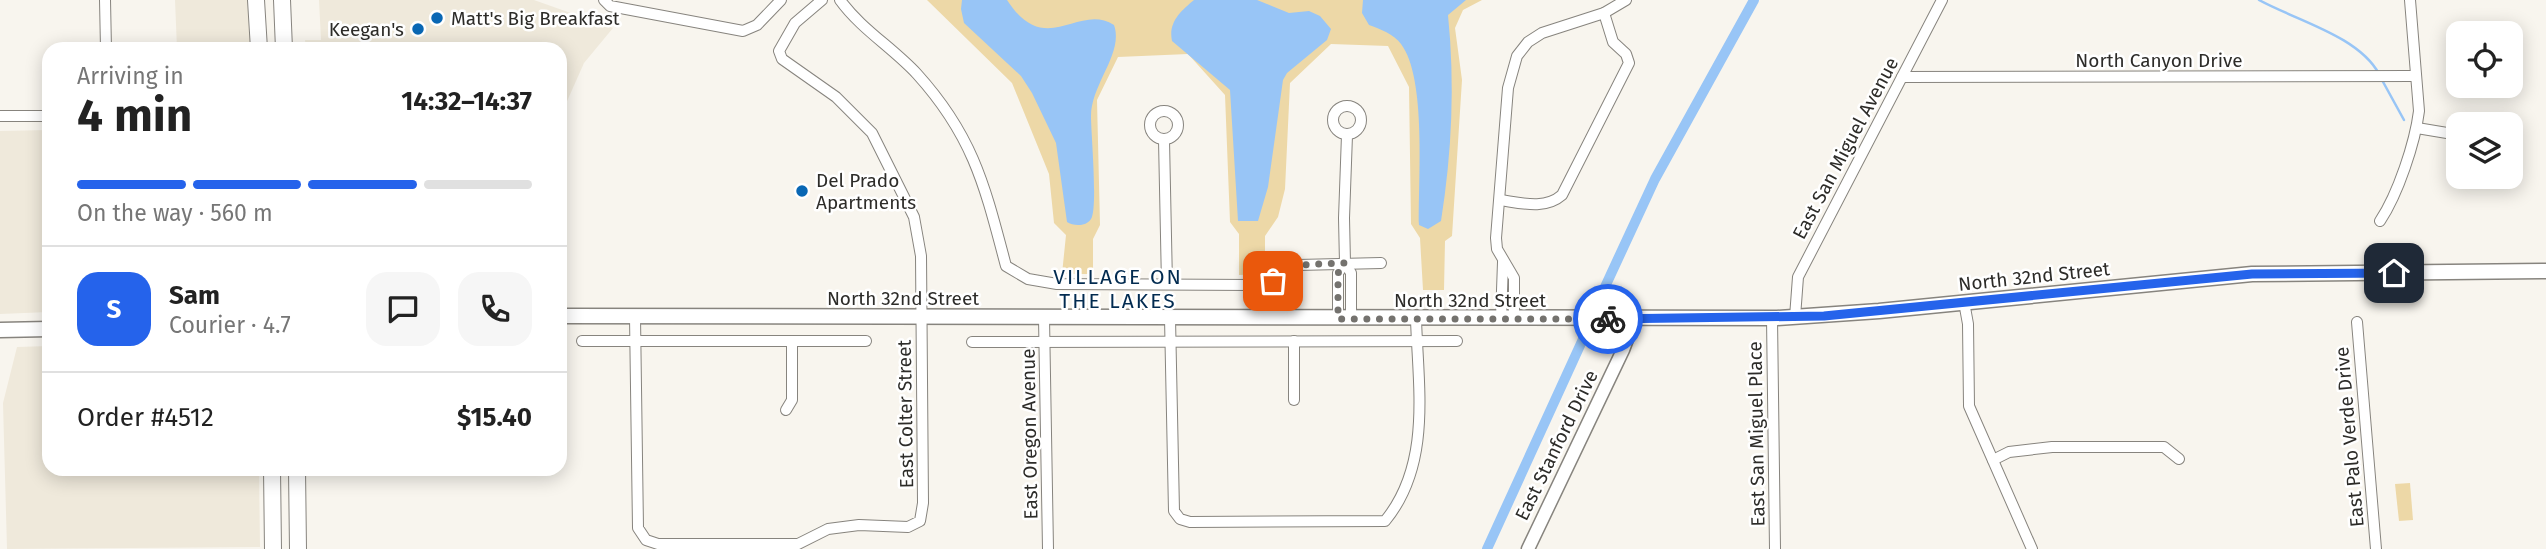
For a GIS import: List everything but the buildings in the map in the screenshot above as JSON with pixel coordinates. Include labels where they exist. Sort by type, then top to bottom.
[{"type":"main road","points":[[256,0],[259,42]]},
{"type":"main road","points":[[282,0],[284,42]]},
{"type":"main road","name":"North 32nd Street","points":[[567,316],[1772,318],[2252,274],[2546,271]]},
{"type":"main road","points":[[0,330],[42,329]]},
{"type":"main road","points":[[272,476],[273,549]]},
{"type":"main road","points":[[297,476],[298,549]]},
{"type":"street","points":[[105,0],[106,42]]},
{"type":"street","points":[[604,0],[610,6],[743,31],[757,25],[781,0]]},
{"type":"street","name":"East Colter Street","points":[[636,340],[638,528],[646,540],[658,544],[798,544],[828,529],[859,526],[908,527],[920,521],[923,503],[922,256],[914,217],[872,133],[836,97],[782,59],[779,51],[795,23],[822,0]]},
{"type":"street","points":[[840,0],[915,71],[968,143],[982,178],[1006,266],[1028,279],[1057,284],[1254,285],[1273,281],[1298,265],[1381,263]]},
{"type":"street","points":[[1508,319],[1503,262],[1496,238],[1508,88],[1517,57],[1528,42],[1542,33],[1604,13],[1626,0]]},
{"type":"street","name":"East San Miguel Avenue","points":[[1795,317],[1798,277],[1942,0]]},
{"type":"street","points":[[2380,221],[2390,205],[2417,128],[2419,111],[2410,0]]},
{"type":"street","points":[[1500,201],[1545,205],[1554,203],[1562,195],[1629,63],[1626,54],[1613,42],[1604,13]]},
{"type":"street","name":"North Canyon Drive","points":[[1902,77],[2415,76]]},
{"type":"street","points":[[0,116],[42,116]]},
{"type":"street","points":[[2417,128],[2446,133]]},
{"type":"street","points":[[1345,319],[1351,285],[1351,273],[1345,263],[1347,135]]},
{"type":"street","points":[[1164,140],[1167,284]]},
{"type":"street","points":[[1345,263],[1338,273],[1345,319]]},
{"type":"street","points":[[1338,285],[1351,285]]},
{"type":"street","points":[[1964,302],[1969,406],[2032,549]]},
{"type":"street","points":[[635,317],[636,340]]},
{"type":"street","name":"East Oregon Avenue","points":[[1044,318],[1048,549]]},
{"type":"street","points":[[1170,318],[1174,511],[1180,519],[1190,522],[1385,521],[1399,499],[1417,456],[1416,319]]},
{"type":"street","name":"East Stanford Drive","points":[[1528,549],[1623,350],[1635,318]]},
{"type":"street","name":"East San Miguel Place","points":[[1772,318],[1775,549]]},
{"type":"street","name":"East Palo Verde Drive","points":[[2357,322],[2376,549]]},
{"type":"street","points":[[582,341],[866,341]]},
{"type":"street","points":[[786,410],[792,400],[792,341]]},
{"type":"street","points":[[1294,341],[1294,400]]},
{"type":"street","points":[[972,342],[1457,341]]},
{"type":"street","points":[[1993,460],[2009,452],[2052,447],[2164,447],[2179,459]]},
{"type":"shaded area","points":[[175,0],[249,0],[252,42],[177,42]]},
{"type":"shaded area","points":[[319,0],[534,0],[613,28],[584,63],[567,101],[567,42],[305,40],[321,40]]},
{"type":"shaded area","points":[[927,0],[1482,0],[1463,10],[1455,28],[1462,80],[1452,236],[1445,241],[1444,290],[1423,290],[1420,238],[1411,224],[1409,87],[1388,46],[1331,44],[1290,83],[1285,189],[1278,217],[1265,236],[1265,274],[1239,275],[1239,234],[1230,222],[1225,95],[1188,54],[1118,57],[1097,100],[1100,225],[1093,239],[1093,274],[1062,274],[1066,235],[1054,223],[1049,174],[1012,83]]},
{"type":"shaded area","points":[[42,130],[42,312],[0,314],[0,131]]},
{"type":"shaded area","points":[[42,346],[42,476],[259,476],[260,547],[7,549],[3,403],[17,347]]},
{"type":"shaded area","points":[[2410,483],[2413,520],[2399,521],[2395,484]]},
{"type":"water","points":[[962,0],[1007,0],[1021,17],[1035,26],[1049,28],[1088,20],[1101,20],[1114,25],[1115,47],[1092,104],[1094,201],[1091,219],[1083,225],[1067,222],[1056,143],[1032,93],[1021,76],[964,23]]},
{"type":"water","points":[[1194,0],[1257,0],[1289,13],[1309,11],[1320,16],[1331,29],[1327,40],[1287,73],[1283,80],[1268,187],[1258,221],[1238,221],[1230,90],[1172,41],[1174,23]]},
{"type":"water","points":[[1363,0],[1466,0],[1448,15],[1452,92],[1448,169],[1441,221],[1428,229],[1419,225],[1420,158],[1415,81],[1401,44],[1395,37],[1369,25],[1362,13]]},
{"type":"waterway","points":[[1598,302],[1655,179],[1754,0]]},
{"type":"waterway","points":[[2259,0],[2342,39],[2370,61],[2379,74]]},
{"type":"waterway","points":[[2382,80],[2404,120]]},
{"type":"waterway","points":[[1487,549],[1583,339]]},
{"type":"way so far","points":[[1273,281],[1298,265],[1345,263],[1338,273],[1338,319],[1608,319]]},
{"type":"place","name":"Matt's Big Breakfast","points":[[437,18]]},
{"type":"place","name":"Keegan's","points":[[418,29]]},
{"type":"place","name":"Del Prado Apartments","points":[[802,191]]},
{"type":"district","name":"VILLAGE ON THE LAKES","points":[[1118,289]]},
{"type":"route","points":[[1608,319],[1824,316],[2252,274],[2394,273]]}]
